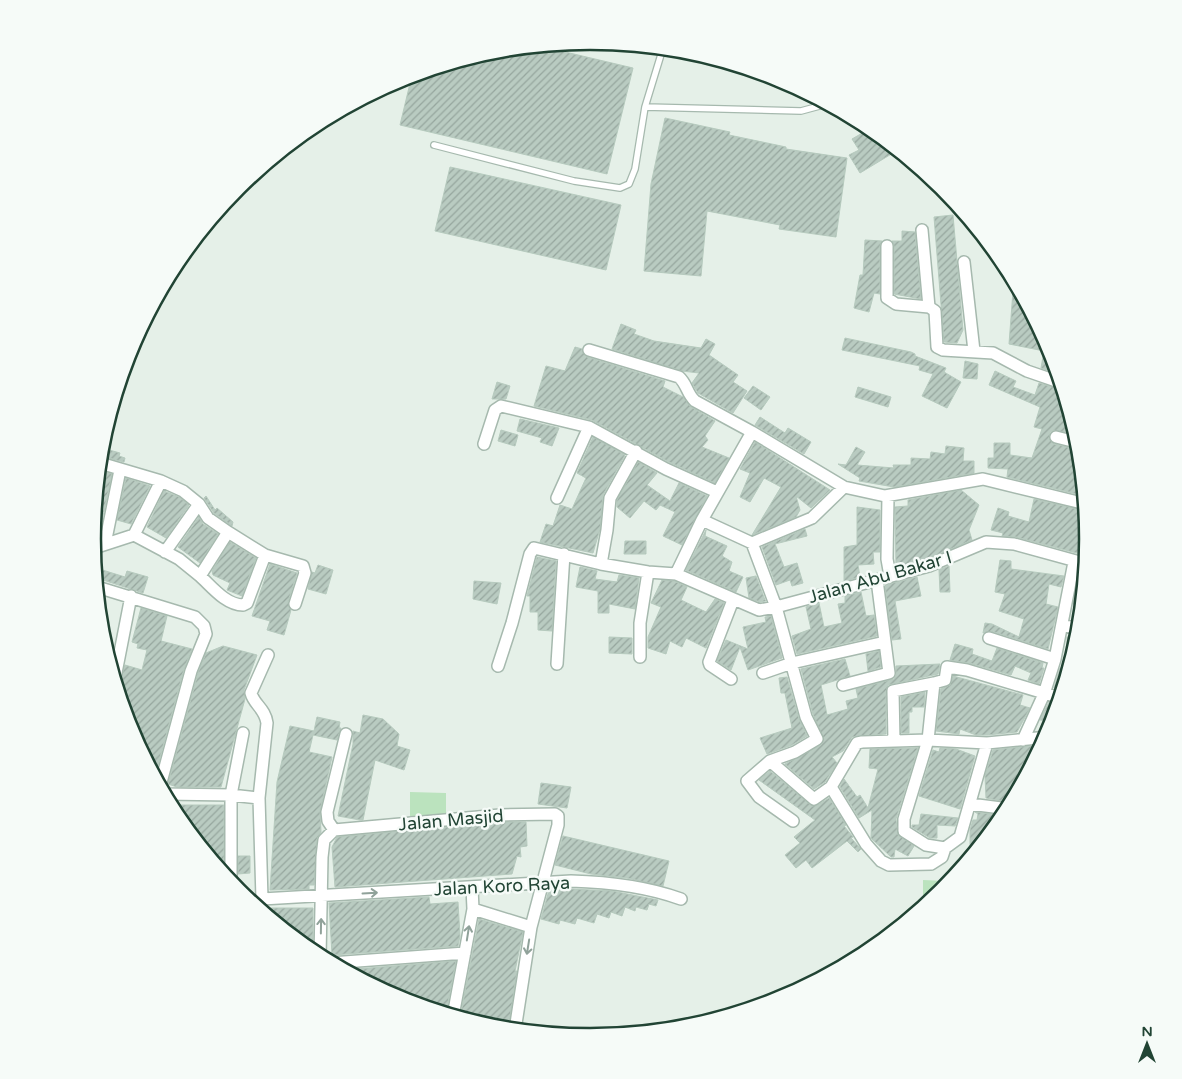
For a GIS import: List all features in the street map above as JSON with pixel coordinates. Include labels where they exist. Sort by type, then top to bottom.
[{"type":"street","points":[[922,230],[929,306]]},
{"type":"street","points":[[887,246],[887,298],[896,304],[929,306],[935,311],[936,343],[939,350],[993,353],[1027,372],[1054,381]]},
{"type":"street","points":[[964,262],[974,351]]},
{"type":"street","points":[[590,350],[679,377],[683,380],[688,394],[696,401],[844,486],[888,496],[983,479],[1079,502]]},
{"type":"street","points":[[484,444],[495,410],[501,406],[588,427],[666,468],[717,492]]},
{"type":"street","points":[[557,498],[588,427]]},
{"type":"street","points":[[498,666],[532,550],[539,548],[601,564],[648,572],[676,574],[702,520],[752,432]]},
{"type":"street","points":[[1056,437],[1070,441]]},
{"type":"street","points":[[601,564],[608,530],[610,498],[636,451]]},
{"type":"street","points":[[108,466],[161,481],[183,491],[199,504],[208,518],[265,556],[303,566],[305,569],[296,604]]},
{"type":"street","points":[[101,538],[120,470]]},
{"type":"street","points":[[101,545],[134,535],[161,481]]},
{"type":"street","points":[[752,543],[812,518],[844,486]]},
{"type":"street","points":[[888,496],[887,558],[890,576]]},
{"type":"street","points":[[165,552],[199,504]]},
{"type":"street","points":[[702,520],[752,543],[776,607],[806,717],[816,741],[795,752],[770,761],[748,780],[748,783],[759,797],[793,821]]},
{"type":"street","points":[[200,576],[228,532]]},
{"type":"street","points":[[134,535],[179,559],[216,592],[234,603],[243,605],[247,603],[265,556]]},
{"type":"street","name":"Jalan Abu Bakar I","points":[[676,574],[759,610],[929,566],[992,541],[1014,544],[1079,563]]},
{"type":"street","points":[[557,664],[564,554]]},
{"type":"street","points":[[1023,740],[1044,694],[1062,626],[1074,562]]},
{"type":"street","points":[[640,656],[640,623],[648,572]]},
{"type":"street","points":[[843,685],[889,673],[877,580]]},
{"type":"street","points":[[105,589],[131,596],[201,621],[206,634],[191,671],[163,776]]},
{"type":"street","points":[[117,662],[131,596]]},
{"type":"street","points":[[731,679],[710,665],[709,662],[733,600]]},
{"type":"street","points":[[1062,626],[1072,627]]},
{"type":"street","points":[[990,638],[1054,659]]},
{"type":"street","points":[[763,673],[792,663],[885,642]]},
{"type":"street","points":[[261,901],[260,798],[266,715],[251,693],[268,655]]},
{"type":"street","points":[[894,741],[894,691],[944,680],[947,667],[967,670],[1055,697]]},
{"type":"street","points":[[934,683],[928,740],[904,819],[904,831],[926,845],[945,848]]},
{"type":"street","points":[[231,871],[231,795],[243,732]]},
{"type":"street","points":[[320,948],[324,840],[334,830],[328,821],[327,812],[346,734]]},
{"type":"street","points":[[770,761],[814,799],[831,787],[857,743],[928,740],[987,743],[1037,740]]},
{"type":"street","points":[[831,787],[866,844],[881,861],[890,865],[931,864],[942,857],[945,848],[960,836],[987,743]]},
{"type":"street","points":[[173,794],[231,795],[260,798]]},
{"type":"street","points":[[970,804],[1000,808]]},
{"type":"street","name":"Jalan Masjid","points":[[334,830],[500,815],[555,814],[558,825],[542,882]]},
{"type":"street","points":[[516,1023],[531,928],[542,882]]},
{"type":"street","name":"Jalan Koro Raya","points":[[263,904],[321,896],[472,888],[542,882],[611,882],[660,892],[681,899]]},
{"type":"street","points":[[454,1009],[473,909],[472,888]]},
{"type":"street","points":[[473,909],[531,928]]},
{"type":"street","points":[[343,961],[464,953]]},
{"type":"lane","points":[[434,145],[574,181],[620,188],[629,184],[635,169],[645,107],[661,55]]},
{"type":"lane","points":[[645,107],[801,111],[819,106]]},
{"type":"green space","points":[[410,792],[446,793],[446,817],[410,816]]},
{"type":"green space","points":[[923,880],[942,881],[937,886],[923,899]]},
{"type":"building","points":[[561,51],[633,68],[607,174],[400,125],[410,85],[434,76],[496,59]]},
{"type":"building","points":[[665,118],[730,132],[729,135],[786,147],[786,149],[847,158],[836,237],[779,229],[780,225],[707,211],[701,276],[644,271],[651,184]]},
{"type":"building","points":[[863,132],[892,154],[860,173],[849,155],[859,150],[852,139]]},
{"type":"building","points":[[450,167],[621,205],[606,270],[435,231]]},
{"type":"building","points":[[953,215],[963,330],[957,343],[944,342],[934,217]]},
{"type":"building","points":[[902,231],[915,232],[921,299],[894,294],[894,246],[892,241],[902,241]]},
{"type":"building","points":[[865,240],[882,241],[880,246],[880,294],[874,293],[869,312],[854,308],[860,275],[863,275]]},
{"type":"building","points":[[1013,292],[1042,351],[1009,344]]},
{"type":"building","points":[[621,324],[636,330],[634,334],[654,341],[701,348],[706,339],[715,344],[709,355],[738,375],[733,382],[747,391],[733,413],[698,393],[692,383],[699,373],[682,371],[612,349]]},
{"type":"building","points":[[845,338],[911,352],[915,356],[946,368],[944,372],[961,382],[947,408],[922,396],[933,374],[919,370],[920,366],[842,350]]},
{"type":"building","points":[[575,347],[582,349],[587,357],[665,381],[663,387],[683,397],[691,407],[715,421],[705,436],[708,440],[702,447],[729,458],[715,483],[669,462],[592,420],[534,406],[546,366],[565,371]]},
{"type":"building","points":[[1044,353],[1051,371],[1041,368]]},
{"type":"building","points":[[965,361],[978,364],[977,379],[963,378]]},
{"type":"building","points":[[995,371],[1016,381],[1013,387],[1035,395],[1039,383],[1057,388],[1069,433],[1054,430],[1050,432],[1049,439],[1054,444],[1072,448],[1078,494],[1007,477],[1008,469],[988,468],[988,458],[994,458],[994,443],[1010,443],[1010,455],[1032,458],[1042,429],[1034,427],[1040,407],[989,385]]},
{"type":"building","points":[[497,382],[510,386],[506,399],[492,399]]},
{"type":"building","points":[[753,386],[770,397],[761,410],[744,398]]},
{"type":"building","points":[[858,387],[891,397],[888,407],[855,397]]},
{"type":"building","points":[[760,417],[785,433],[788,428],[811,442],[804,454],[755,425]]},
{"type":"building","points":[[520,419],[559,428],[552,446],[540,442],[542,438],[517,431]]},
{"type":"building","points":[[501,430],[518,435],[515,446],[498,441]]},
{"type":"building","points":[[593,437],[625,455],[603,495],[600,529],[593,553],[540,542],[546,524],[553,526],[560,505],[572,509],[586,478],[577,473]]},
{"type":"building","points":[[755,442],[830,490],[811,508],[796,496],[800,510],[796,517],[752,535],[781,487],[764,478],[750,502],[740,497],[750,473],[740,469]]},
{"type":"building","points":[[946,446],[964,448],[963,461],[974,461],[974,473],[894,487],[859,481],[860,478],[838,464],[846,465],[856,447],[865,452],[857,465],[894,468],[893,465],[911,465],[911,458],[930,459],[931,452],[945,454]]},
{"type":"building","points":[[110,450],[120,453],[119,456],[125,458],[124,462],[109,458]]},
{"type":"building","points":[[638,462],[657,473],[647,485],[670,501],[679,483],[707,496],[682,545],[663,536],[675,512],[660,505],[656,510],[644,501],[630,518],[617,507],[617,500]]},
{"type":"building","points":[[107,473],[112,474],[102,519]]},
{"type":"building","points":[[126,478],[150,486],[131,524],[117,520]]},
{"type":"building","points":[[961,490],[979,505],[969,530],[972,540],[927,559],[896,567],[895,507],[908,506],[908,500]]},
{"type":"building","points":[[164,491],[179,497],[189,505],[166,538],[147,527]]},
{"type":"building","points":[[206,496],[215,510],[217,508],[233,522],[232,526],[214,513],[204,498]]},
{"type":"building","points":[[1034,499],[1079,509],[1080,554],[1016,537],[1002,536],[1003,533],[991,530],[998,508],[1009,512],[1008,516],[1029,522]]},
{"type":"building","points":[[857,507],[880,510],[880,552],[873,552],[874,564],[858,565],[860,577],[844,581],[844,547],[857,545]]},
{"type":"building","points":[[199,517],[203,524],[218,534],[200,563],[178,547]]},
{"type":"building","points":[[805,529],[807,536],[775,544],[784,567],[797,563],[803,583],[792,586],[790,580],[776,585],[762,547]]},
{"type":"building","points":[[706,530],[705,536],[727,546],[722,556],[732,562],[729,571],[743,577],[736,592],[686,570]]},
{"type":"building","points":[[625,541],[646,541],[646,554],[624,554]]},
{"type":"building","points":[[230,542],[256,558],[242,596],[227,590],[230,583],[213,575],[212,571]]},
{"type":"building","points":[[537,557],[556,561],[552,631],[538,630],[538,612],[530,612],[530,596],[527,596]]},
{"type":"building","points":[[1000,560],[1011,561],[1011,569],[1064,576],[1061,587],[1049,584],[1046,604],[1058,607],[1048,649],[991,631],[983,633],[985,623],[992,624],[1019,637],[1024,619],[999,611],[1005,594],[995,592]]},
{"type":"building","points":[[270,564],[297,573],[288,602],[291,610],[284,635],[267,630],[270,621],[252,616]]},
{"type":"building","points":[[318,565],[333,570],[326,594],[308,589],[312,572],[315,573]]},
{"type":"building","points":[[949,566],[950,592],[940,592],[939,570]]},
{"type":"building","points":[[580,567],[597,571],[595,579],[617,582],[619,575],[639,578],[635,609],[609,604],[609,613],[598,613],[598,591],[576,587]]},
{"type":"building","points":[[103,570],[125,577],[127,571],[148,577],[143,593],[104,580]]},
{"type":"building","points":[[756,576],[766,601],[760,602],[749,598],[746,578]]},
{"type":"building","points":[[917,577],[921,596],[895,601],[901,639],[892,640],[885,585]]},
{"type":"building","points":[[1078,579],[1076,604],[1073,604]]},
{"type":"building","points":[[662,580],[674,581],[687,587],[681,600],[706,612],[715,599],[724,603],[706,648],[686,638],[682,647],[670,641],[666,654],[648,648],[648,637],[661,607],[651,603]]},
{"type":"building","points":[[474,581],[501,583],[497,604],[473,599]]},
{"type":"building","points":[[861,592],[866,616],[874,615],[877,636],[797,654],[792,636],[811,629],[806,607],[819,603],[824,627],[842,623],[838,604],[845,603],[845,596]]},
{"type":"building","points":[[141,608],[167,616],[161,641],[192,649],[184,669],[158,766],[139,727],[121,677],[125,665],[142,670],[147,650],[137,648],[138,644],[132,642]]},
{"type":"building","points":[[771,616],[782,658],[748,670],[740,647],[731,670],[717,661],[726,640],[748,649],[743,627],[766,622],[765,617]]},
{"type":"building","points":[[609,637],[632,638],[632,654],[609,653]]},
{"type":"building","points":[[1067,637],[1070,637],[1067,653]]},
{"type":"building","points":[[955,644],[973,649],[972,654],[992,661],[997,648],[1043,663],[1042,668],[1044,668],[1039,684],[1028,680],[1031,673],[1015,666],[1011,675],[969,663],[950,660]]},
{"type":"building","points":[[223,646],[257,655],[244,690],[245,699],[221,787],[177,787],[168,784],[198,673],[206,653]]},
{"type":"building","points":[[879,651],[881,667],[868,671],[866,654]]},
{"type":"building","points":[[845,659],[850,676],[821,685],[827,715],[848,709],[846,701],[858,698],[856,689],[894,679],[896,666],[940,664],[938,674],[888,685],[886,691],[886,734],[852,737],[843,751],[832,757],[837,763],[825,782],[814,789],[785,764],[821,745],[824,740],[813,714],[801,669]]},
{"type":"building","points":[[1060,668],[1063,668],[1057,689],[1054,688]]},
{"type":"building","points":[[953,676],[1023,695],[1020,705],[1030,708],[1017,732],[976,735],[960,729],[959,734],[936,731],[941,689],[950,685]]},
{"type":"building","points":[[787,677],[799,719],[807,736],[792,745],[767,754],[760,738],[792,728],[785,693],[781,693],[779,678]]},
{"type":"building","points":[[925,692],[924,707],[912,707],[912,712],[909,712],[909,733],[901,733],[901,697]]},
{"type":"building","points":[[1049,702],[1053,703],[1046,720],[1040,720]]},
{"type":"building","points":[[363,715],[383,719],[399,734],[397,746],[410,750],[404,770],[375,760],[363,820],[360,820],[338,816],[353,744],[353,731],[360,733]]},
{"type":"building","points":[[317,717],[340,722],[339,728],[341,728],[337,740],[313,735],[309,752],[332,757],[320,811],[321,832],[317,839],[314,885],[309,885],[309,889],[270,890],[277,782],[290,726],[314,731]]},
{"type":"building","points":[[1035,746],[1004,801],[986,798],[985,776],[993,750]]},
{"type":"building","points":[[918,748],[896,819],[898,835],[914,846],[908,856],[895,849],[894,857],[891,857],[871,838],[872,810],[859,818],[840,787],[844,779],[857,797],[860,795],[868,808],[878,769],[869,768],[870,749]]},
{"type":"building","points":[[940,748],[956,749],[975,756],[960,809],[919,796],[933,750],[939,752]]},
{"type":"building","points":[[770,771],[812,806],[818,805],[829,798],[846,825],[844,826],[853,837],[851,838],[861,849],[858,852],[847,841],[812,868],[806,860],[796,868],[785,855],[800,843],[794,837],[815,820],[759,780]]},
{"type":"building","points":[[541,783],[571,787],[567,808],[538,804]]},
{"type":"building","points":[[180,805],[224,805],[224,863]]},
{"type":"building","points":[[975,812],[995,815],[970,848],[970,830],[973,820],[977,820],[978,814]]},
{"type":"building","points":[[921,814],[958,818],[955,826],[937,825],[937,838],[930,838],[912,827],[912,825],[919,825]]},
{"type":"building","points":[[500,822],[526,822],[527,846],[520,847],[521,857],[517,856],[512,874],[335,887],[332,847],[337,837]]},
{"type":"building","points":[[563,836],[669,861],[663,886],[627,878],[591,874],[555,865]]},
{"type":"building","points":[[238,856],[250,856],[250,873],[238,874]]},
{"type":"building","points":[[561,889],[569,892],[571,889],[612,891],[658,900],[656,906],[649,904],[647,910],[636,907],[635,911],[625,907],[622,916],[611,912],[609,918],[597,914],[594,923],[577,918],[575,924],[560,920],[559,924],[541,919],[549,890]]},
{"type":"building","points":[[429,897],[430,904],[458,902],[460,936],[458,946],[332,955],[329,903]]},
{"type":"building","points":[[268,908],[313,908],[313,943]]},
{"type":"building","points":[[479,919],[523,932],[515,971],[517,971],[509,1022],[461,1011]]},
{"type":"building","points":[[456,961],[447,1007],[404,992],[356,969]]}]
